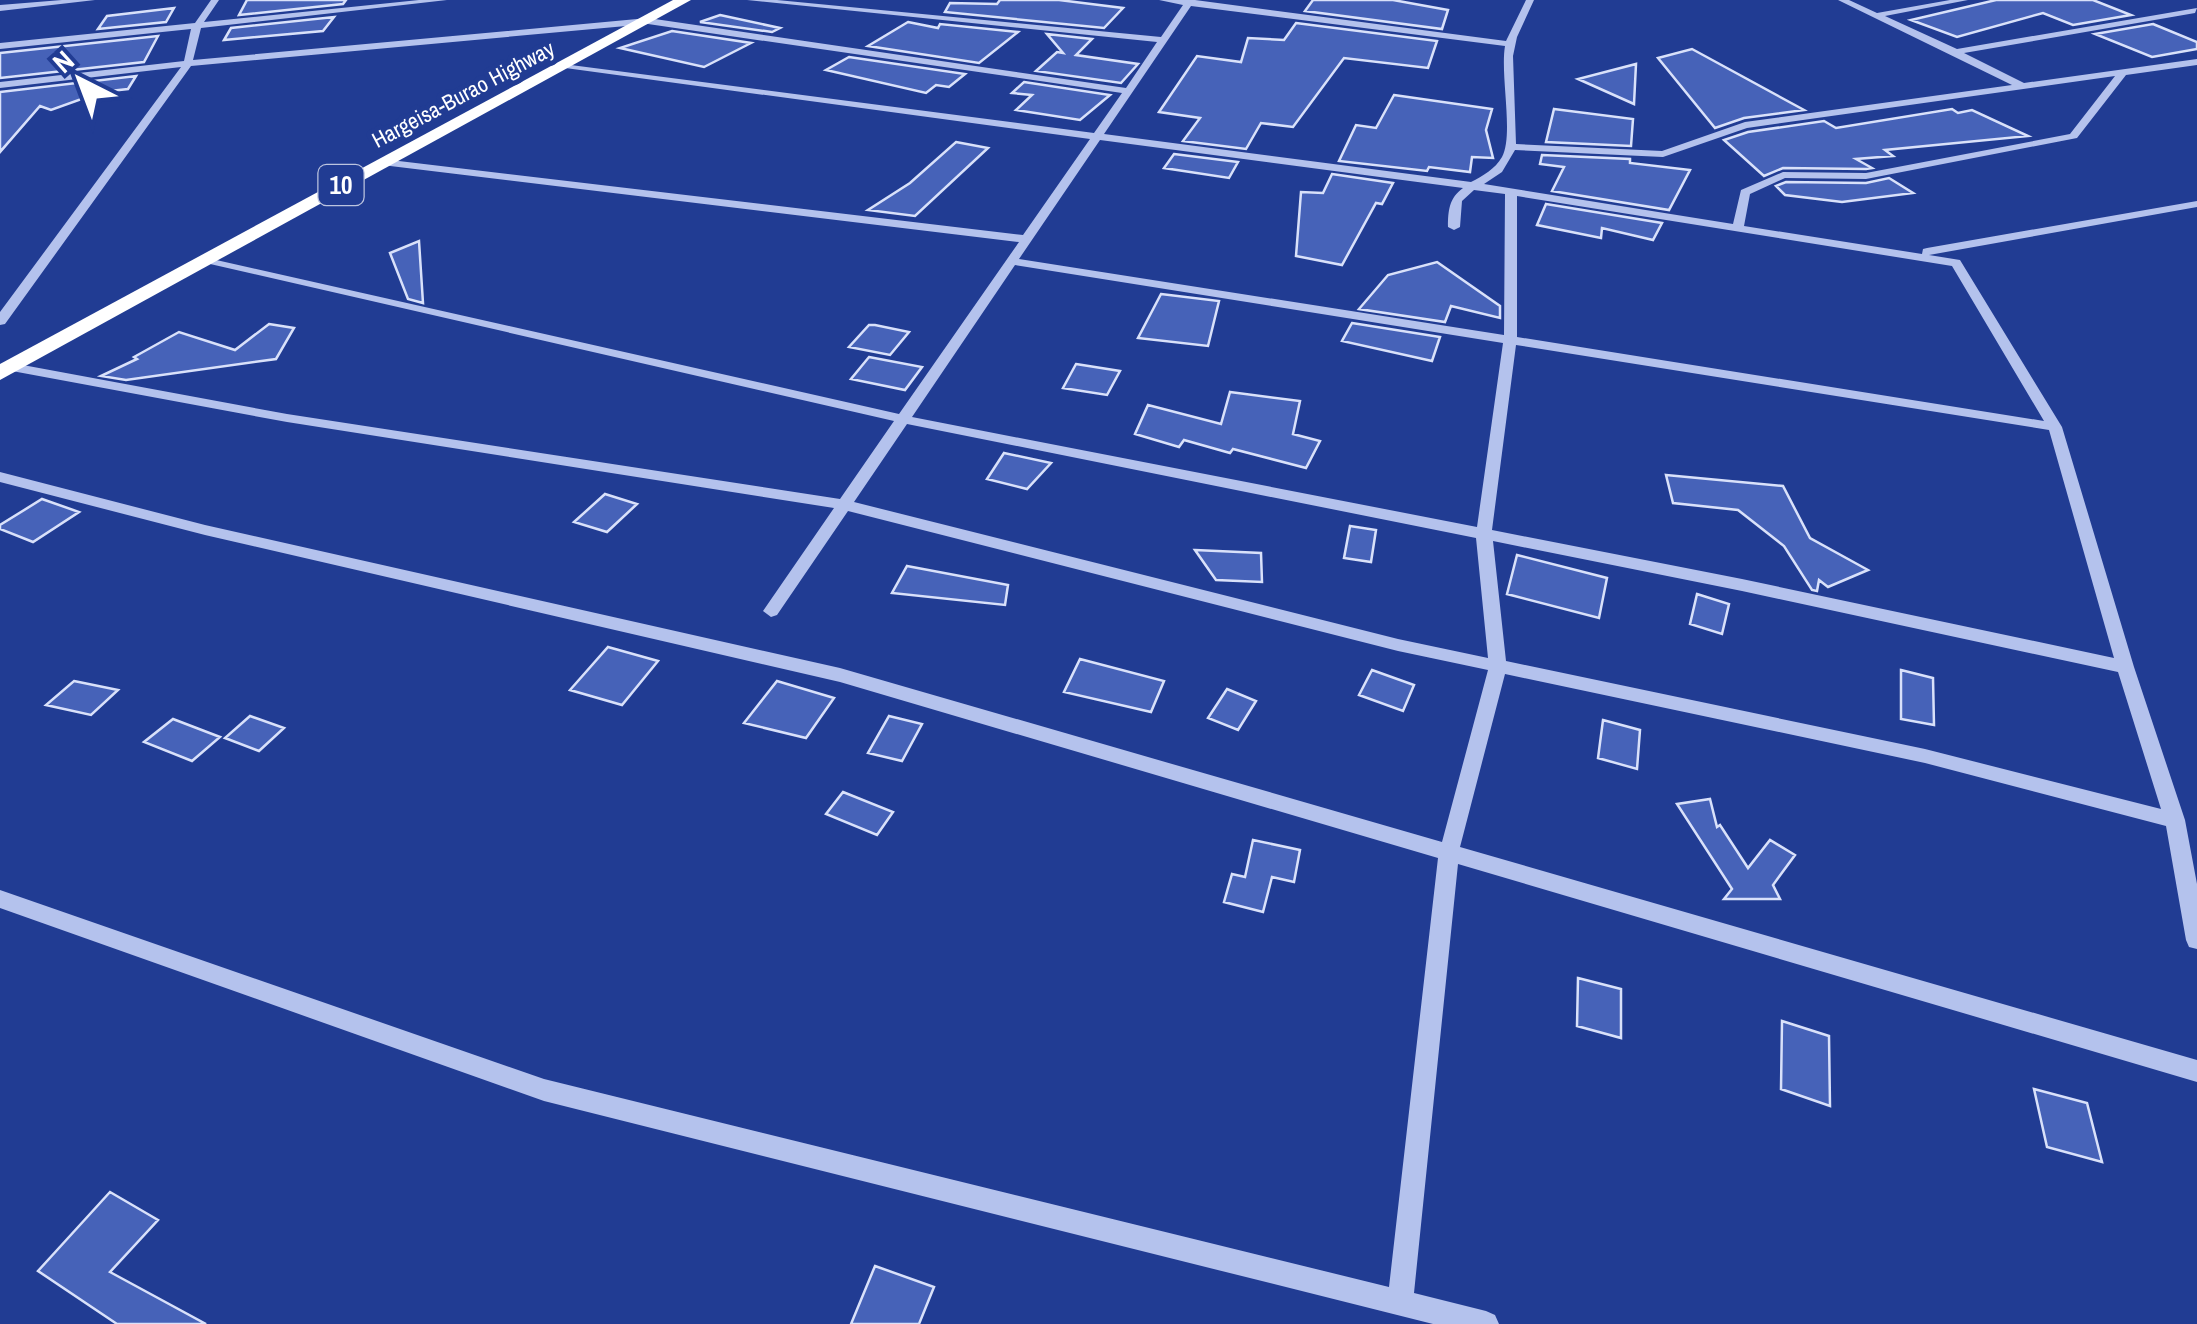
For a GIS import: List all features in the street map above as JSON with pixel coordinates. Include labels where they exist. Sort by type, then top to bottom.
[{"type":"highway","name":"Hargeisa-Burao Highway","points":[[6,370],[684,0]]},
{"type":"street","points":[[0,8],[91,0]]},
{"type":"street","points":[[0,321],[188,63],[196,28],[215,0]]},
{"type":"street","points":[[0,46],[443,0]]},
{"type":"street","points":[[751,0],[1164,40]]},
{"type":"street","points":[[1162,0],[1510,44]]},
{"type":"street","points":[[1454,227],[1451,208],[1458,195],[1506,161],[1511,147],[1507,91],[1510,44],[1530,0]]},
{"type":"street","points":[[1842,0],[2022,86]]},
{"type":"street","points":[[1872,16],[1964,0]]},
{"type":"street","points":[[2172,0],[2196,10]]},
{"type":"street","points":[[771,611],[1190,1]]},
{"type":"street","points":[[1956,52],[2196,10]]},
{"type":"street","points":[[0,85],[188,63],[648,21],[1128,91]]},
{"type":"street","points":[[1511,147],[1663,154],[1745,125],[2197,62]]},
{"type":"street","points":[[563,67],[1475,186],[1956,262],[2056,427],[2125,667],[2175,820],[2197,940]]},
{"type":"street","points":[[1738,228],[1745,192],[1783,175],[1866,176],[2074,136],[2123,72]]},
{"type":"street","points":[[382,162],[1027,239]]},
{"type":"street","points":[[1400,1302],[1448,853],[1498,666],[1484,534],[1510,340],[1512,192]]},
{"type":"street","points":[[1911,255],[2197,204]]},
{"type":"street","points":[[203,261],[903,419],[2125,667]]},
{"type":"street","points":[[1012,261],[2056,427]]},
{"type":"street","points":[[6,370],[844,505],[1398,644],[1925,756],[2175,820]]},
{"type":"street","points":[[0,477],[205,530],[840,675],[2197,1070]]},
{"type":"street","points":[[0,899],[544,1090],[1486,1324]]},
{"type":"building","points":[[247,0],[346,0],[343,4],[239,15]]},
{"type":"building","points":[[1000,0],[1059,0],[1123,8],[1104,28],[945,12],[950,3],[997,4]]},
{"type":"building","points":[[1313,0],[1393,0],[1448,10],[1442,29],[1305,11]]},
{"type":"building","points":[[1996,0],[2093,0],[2131,15],[2073,25],[2043,13],[1957,37],[1911,20]]},
{"type":"building","points":[[174,8],[166,22],[98,29],[107,16]]},
{"type":"building","points":[[720,15],[780,28],[772,32],[700,22]]},
{"type":"building","points":[[334,17],[323,31],[224,40],[231,28]]},
{"type":"building","points":[[908,22],[938,28],[940,24],[1018,32],[979,63],[868,46]]},
{"type":"building","points":[[1296,23],[1437,41],[1428,68],[1344,58],[1293,127],[1261,123],[1246,149],[1183,141],[1200,118],[1159,112],[1197,56],[1241,62],[1248,38],[1284,40]]},
{"type":"building","points":[[2153,24],[2197,42],[2197,49],[2152,57],[2095,34]]},
{"type":"building","points":[[672,31],[751,43],[704,67],[620,48]]},
{"type":"building","points":[[1047,34],[1092,39],[1076,55],[1138,64],[1121,83],[1036,71],[1057,52],[1063,53]]},
{"type":"building","points":[[158,36],[144,62],[0,78],[0,53]]},
{"type":"building","points":[[1692,49],[1804,110],[1744,118],[1715,128],[1658,58]]},
{"type":"building","points":[[849,57],[965,74],[949,87],[936,85],[926,93],[826,70]]},
{"type":"building","points":[[1636,64],[1634,104],[1578,79]]},
{"type":"building","points":[[136,76],[128,89],[101,92],[51,110],[40,106],[0,152],[0,92]]},
{"type":"building","points":[[1024,82],[1110,95],[1080,120],[1016,110],[1032,95],[1012,93]]},
{"type":"building","points":[[1394,95],[1492,109],[1486,130],[1493,158],[1472,157],[1470,172],[1339,161],[1356,125],[1376,128]]},
{"type":"building","points":[[1554,109],[1633,119],[1631,146],[1546,142]]},
{"type":"building","points":[[1952,109],[1958,113],[1972,110],[2028,136],[1885,150],[1893,156],[1856,159],[1872,168],[1866,169],[1783,168],[1764,176],[1724,140],[1748,132],[1824,121],[1836,128]]},
{"type":"building","points":[[956,142],[988,148],[915,216],[868,210],[910,183]]},
{"type":"building","points":[[1174,154],[1238,162],[1229,178],[1164,168]]},
{"type":"building","points":[[1542,155],[1630,159],[1630,163],[1690,170],[1669,210],[1552,191],[1564,167],[1540,164]]},
{"type":"building","points":[[1332,174],[1393,183],[1382,204],[1376,203],[1342,265],[1296,256],[1301,192],[1323,193]]},
{"type":"building","points":[[1889,178],[1913,193],[1842,202],[1785,195],[1776,186],[1786,182],[1866,183]]},
{"type":"building","points":[[1546,204],[1662,223],[1653,240],[1602,228],[1601,238],[1537,225]]},
{"type":"building","points":[[419,241],[423,303],[408,299],[390,253]]},
{"type":"building","points":[[1437,262],[1500,306],[1500,318],[1451,306],[1445,322],[1359,309],[1388,275]]},
{"type":"building","points":[[1161,294],[1219,301],[1208,346],[1138,338]]},
{"type":"building","points":[[1352,323],[1440,337],[1432,361],[1342,341]]},
{"type":"building","points":[[269,324],[294,328],[276,359],[126,380],[101,376],[179,332],[235,350]]},
{"type":"building","points":[[869,325],[909,332],[890,355],[849,347]]},
{"type":"building","points":[[869,357],[922,367],[905,390],[851,379]]},
{"type":"building","points":[[1076,364],[1120,371],[1107,395],[1063,388]]},
{"type":"building","points":[[1230,392],[1300,401],[1293,434],[1320,441],[1306,468],[1233,449],[1230,453],[1184,440],[1179,447],[1135,434],[1148,405],[1221,424]]},
{"type":"building","points":[[1004,453],[1051,463],[1027,489],[987,479]]},
{"type":"building","points":[[1666,475],[1783,486],[1810,538],[1868,570],[1828,587],[1819,580],[1817,591],[1812,590],[1784,546],[1738,510],[1673,503]]},
{"type":"building","points":[[605,494],[637,504],[607,532],[574,522]]},
{"type":"building","points":[[42,499],[79,512],[33,542],[0,529],[0,525]]},
{"type":"building","points":[[1350,526],[1376,530],[1371,562],[1344,558]]},
{"type":"building","points":[[1195,550],[1261,553],[1262,582],[1216,580]]},
{"type":"building","points":[[1517,555],[1607,578],[1599,618],[1507,594]]},
{"type":"building","points":[[907,566],[1008,585],[1005,605],[892,593]]},
{"type":"building","points":[[1697,594],[1729,604],[1722,634],[1690,624]]},
{"type":"building","points":[[608,647],[658,661],[622,705],[570,690]]},
{"type":"building","points":[[1080,659],[1164,681],[1151,712],[1064,692]]},
{"type":"building","points":[[1372,670],[1414,685],[1403,711],[1359,695]]},
{"type":"building","points":[[1901,670],[1933,678],[1934,725],[1901,719]]},
{"type":"building","points":[[74,681],[118,690],[91,715],[46,705]]},
{"type":"building","points":[[777,681],[834,698],[806,738],[744,723]]},
{"type":"building","points":[[1227,689],[1256,701],[1238,730],[1208,718]]},
{"type":"building","points":[[250,716],[284,728],[259,751],[225,738]]},
{"type":"building","points":[[889,716],[922,724],[902,761],[868,753]]},
{"type":"building","points":[[173,719],[220,737],[192,761],[144,742]]},
{"type":"building","points":[[1603,720],[1640,730],[1637,769],[1598,758]]},
{"type":"building","points":[[843,792],[893,812],[877,835],[826,814]]},
{"type":"building","points":[[1710,799],[1717,827],[1720,825],[1748,868],[1770,840],[1795,855],[1773,885],[1780,899],[1724,899],[1732,889],[1677,804]]},
{"type":"building","points":[[1253,840],[1300,850],[1294,882],[1272,877],[1263,912],[1224,902],[1232,874],[1245,877]]},
{"type":"building","points":[[1578,978],[1621,989],[1621,1038],[1577,1026]]},
{"type":"building","points":[[1782,1021],[1829,1036],[1830,1106],[1781,1089]]},
{"type":"building","points":[[2034,1089],[2087,1103],[2102,1162],[2047,1147]]},
{"type":"building","points":[[110,1192],[158,1220],[110,1272],[206,1324],[117,1324],[38,1271]]},
{"type":"building","points":[[875,1266],[934,1287],[919,1324],[851,1324]]}]
